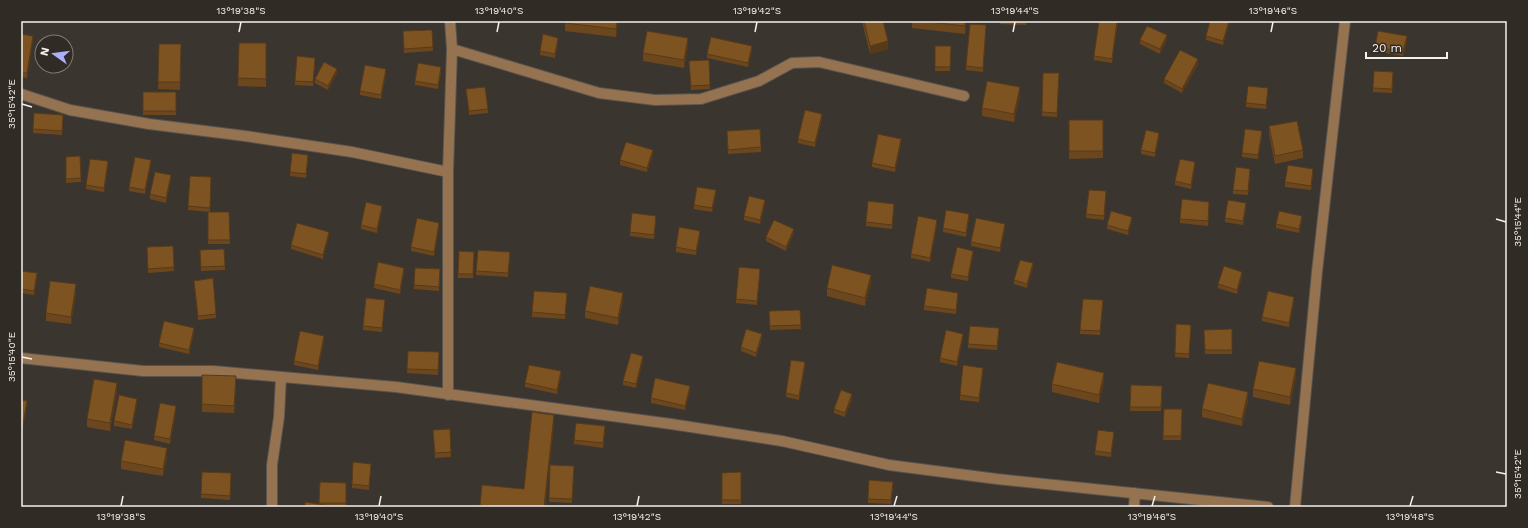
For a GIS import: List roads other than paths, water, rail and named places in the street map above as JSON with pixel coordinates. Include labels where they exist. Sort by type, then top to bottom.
[{"type":"street","points":[[448,395],[448,172],[452,49],[450,21]]},
{"type":"street","points":[[1295,507],[1317,272],[1345,21]]},
{"type":"street","points":[[452,49],[599,93],[655,100],[701,99],[759,81],[792,63],[819,62],[964,96]]},
{"type":"street","points":[[21,94],[70,110],[86,113],[149,124],[245,136],[352,152],[448,172]]},
{"type":"street","points":[[21,358],[143,371],[213,371],[389,386],[694,427],[782,441],[889,465],[997,479],[1268,507]]},
{"type":"street","points":[[272,507],[272,465],[278,417],[280,377]]},
{"type":"street","points":[[1134,507],[1135,493]]}]
